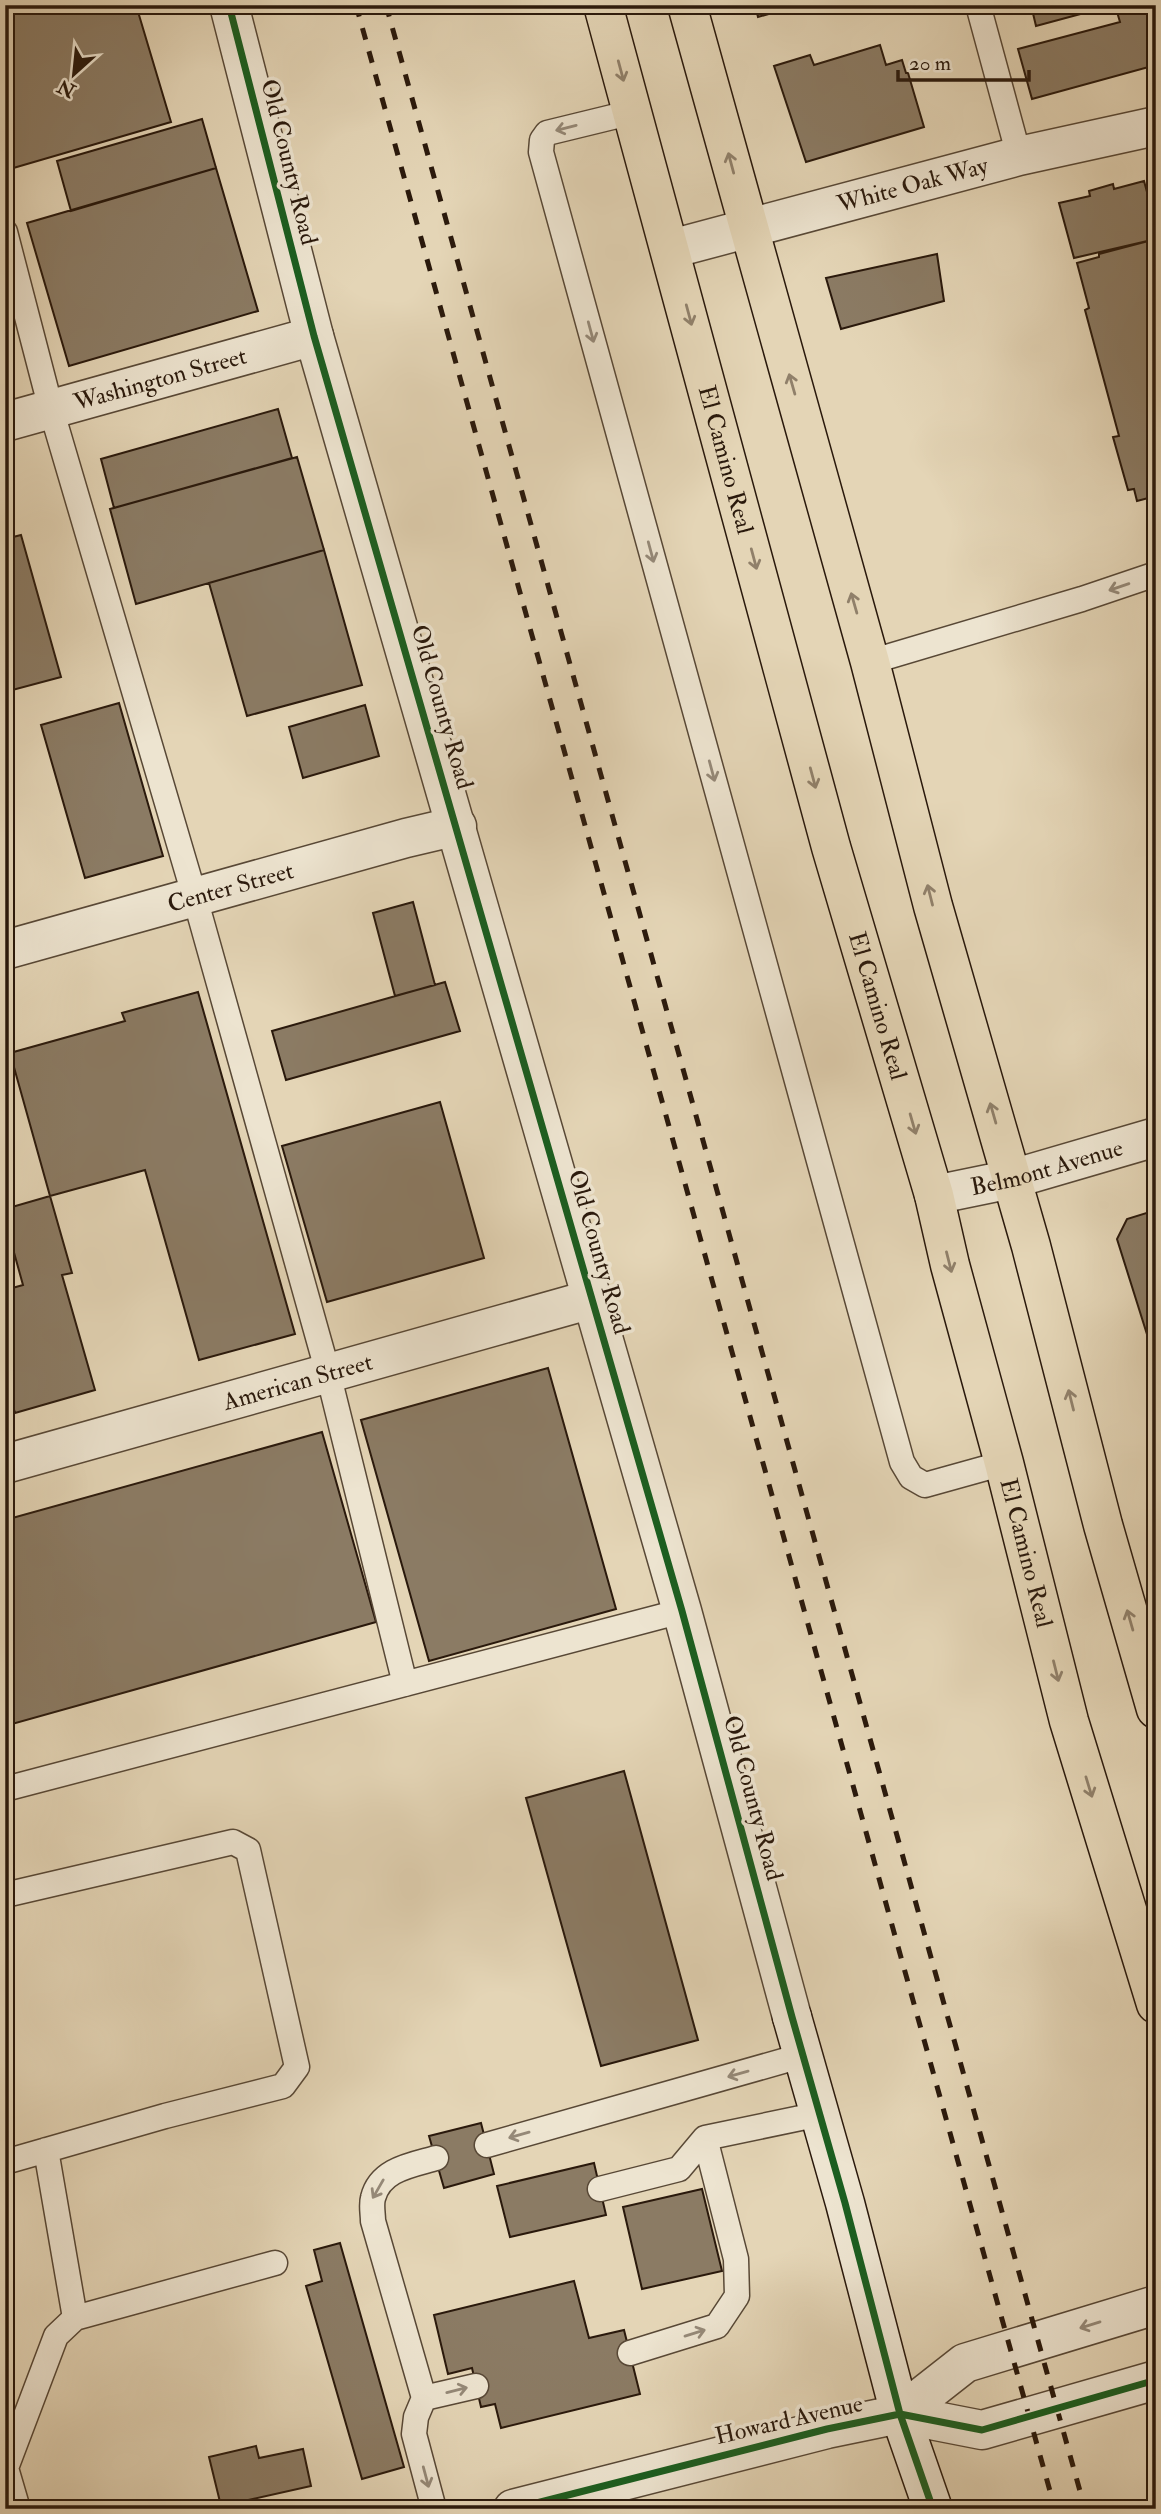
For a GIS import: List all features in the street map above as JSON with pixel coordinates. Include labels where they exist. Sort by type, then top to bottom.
[{"type":"main road","name":"El Camino Real","points":[[603,5],[831,847],[934,1195],[1069,1721],[1156,2004]]},
{"type":"main road","points":[[687,5],[870,662],[933,906],[1012,1179],[1103,1525],[1156,1709]]},
{"type":"street","name":"Old County Road","points":[[229,5],[314,336],[682,1611],[900,2414],[933,2509]]},
{"type":"street","name":"White Oak Way","points":[[671,249],[1019,156],[1156,126]]},
{"type":"street","name":"Washington Street","points":[[5,422],[314,336]]},
{"type":"street","name":"Center Street","points":[[5,950],[457,826]]},
{"type":"street","name":"Belmont Avenue","points":[[934,1195],[1012,1179],[1156,1137]]},
{"type":"street","name":"American Street","points":[[5,1464],[592,1298]]},
{"type":"street","name":"Howard Avenue","points":[[900,2414],[965,2363],[1156,2305]]},
{"type":"street","name":"Howard Avenue","points":[[513,2509],[827,2429],[900,2414],[982,2430],[1156,2380]]},
{"type":"lane","points":[[978,5],[1019,156]]},
{"type":"lane","points":[[633,112],[547,133],[542,141],[541,152],[902,1462],[911,1477],[925,1485],[1004,1462]]},
{"type":"lane","points":[[5,232],[51,409],[195,898],[328,1373],[405,1684]]},
{"type":"lane","points":[[870,662],[1082,599],[1156,574]]},
{"type":"lane","points":[[5,1789],[682,1611]]},
{"type":"lane","points":[[5,1895],[233,1842],[248,1850],[297,2067],[282,2086],[5,2162]]},
{"type":"lane","points":[[487,2144],[804,2055]]},
{"type":"lane","points":[[600,2189],[679,2169],[705,2138],[820,2114]]},
{"type":"lane","points":[[630,2353],[717,2326],[737,2295],[736,2259],[705,2138]]},
{"type":"lane","points":[[46,2150],[75,2318]]},
{"type":"lane","points":[[434,2509],[414,2434],[416,2417],[424,2398],[373,2221],[372,2199],[383,2180],[396,2170],[436,2158]]},
{"type":"lane","points":[[18,2509],[6,2468],[56,2336],[75,2318],[275,2263]]},
{"type":"lane","points":[[424,2398],[476,2386]]},
{"type":"building","points":[[5,5],[136,5],[171,122],[10,169],[5,150]]},
{"type":"building","points":[[755,5],[800,5],[758,17]]},
{"type":"building","points":[[1031,5],[1114,5],[1036,26]]},
{"type":"building","points":[[1115,5],[1156,5],[1156,65],[1032,99],[1018,49],[1120,22]]},
{"type":"building","points":[[880,45],[886,65],[902,60],[924,127],[806,162],[774,66],[810,55],[814,65]]},
{"type":"building","points":[[202,119],[216,168],[71,211],[57,161]]},
{"type":"building","points":[[216,168],[258,311],[69,366],[27,223]]},
{"type":"building","points":[[1144,181],[1156,225],[1156,239],[1074,258],[1059,203],[1090,196],[1089,191],[1113,184],[1114,189]]},
{"type":"building","points":[[1156,239],[1156,496],[1137,501],[1134,489],[1128,490],[1113,437],[1119,436],[1085,310],[1089,308],[1077,263],[1099,257],[1099,254]]},
{"type":"building","points":[[937,254],[944,301],[841,329],[826,278]]},
{"type":"building","points":[[278,409],[292,458],[114,508],[101,459]]},
{"type":"building","points":[[297,457],[324,550],[136,604],[110,509]]},
{"type":"building","points":[[21,535],[61,677],[5,692],[5,539]]},
{"type":"building","points":[[324,550],[362,685],[247,716],[209,583]]},
{"type":"building","points":[[119,703],[163,856],[85,878],[41,725]]},
{"type":"building","points":[[365,705],[379,756],[303,778],[289,727]]},
{"type":"building","points":[[413,902],[435,985],[395,996],[373,913]]},
{"type":"building","points":[[445,982],[460,1031],[286,1080],[272,1031]]},
{"type":"building","points":[[198,992],[295,1334],[199,1360],[145,1170],[50,1196],[10,1053],[125,1021],[122,1013]]},
{"type":"building","points":[[440,1102],[484,1258],[327,1302],[282,1146]]},
{"type":"building","points":[[50,1196],[72,1273],[62,1275],[95,1390],[15,1413],[5,1379],[5,1290],[23,1285],[5,1220],[5,1209]]},
{"type":"building","points":[[1156,1210],[1156,1363],[1117,1239],[1127,1219]]},
{"type":"building","points":[[548,1368],[616,1609],[429,1661],[361,1420]]},
{"type":"building","points":[[322,1432],[376,1622],[5,1726],[5,1520]]},
{"type":"building","points":[[624,1771],[698,2040],[601,2066],[526,1798]]},
{"type":"building","points":[[481,2123],[494,2174],[444,2188],[429,2136]]},
{"type":"building","points":[[594,2163],[606,2215],[510,2237],[497,2186]]},
{"type":"building","points":[[702,2189],[722,2271],[642,2289],[623,2207]]},
{"type":"building","points":[[340,2243],[404,2467],[362,2479],[306,2286],[322,2281],[314,2250]]},
{"type":"building","points":[[574,2281],[589,2338],[624,2330],[640,2394],[501,2428],[495,2404],[481,2407],[472,2368],[448,2374],[434,2315]]},
{"type":"building","points":[[256,2446],[259,2458],[303,2449],[311,2486],[221,2506],[209,2457]]},
{"type":"railway","points":[[356,5],[1055,2509]]},
{"type":"railway","points":[[386,5],[1085,2509]]},
{"type":"cycle path","points":[[229,5],[314,336],[682,1611],[845,2203],[900,2414],[933,2509]]},
{"type":"cycle path","points":[[513,2509],[827,2429],[900,2414],[982,2430],[1156,2380]]}]
